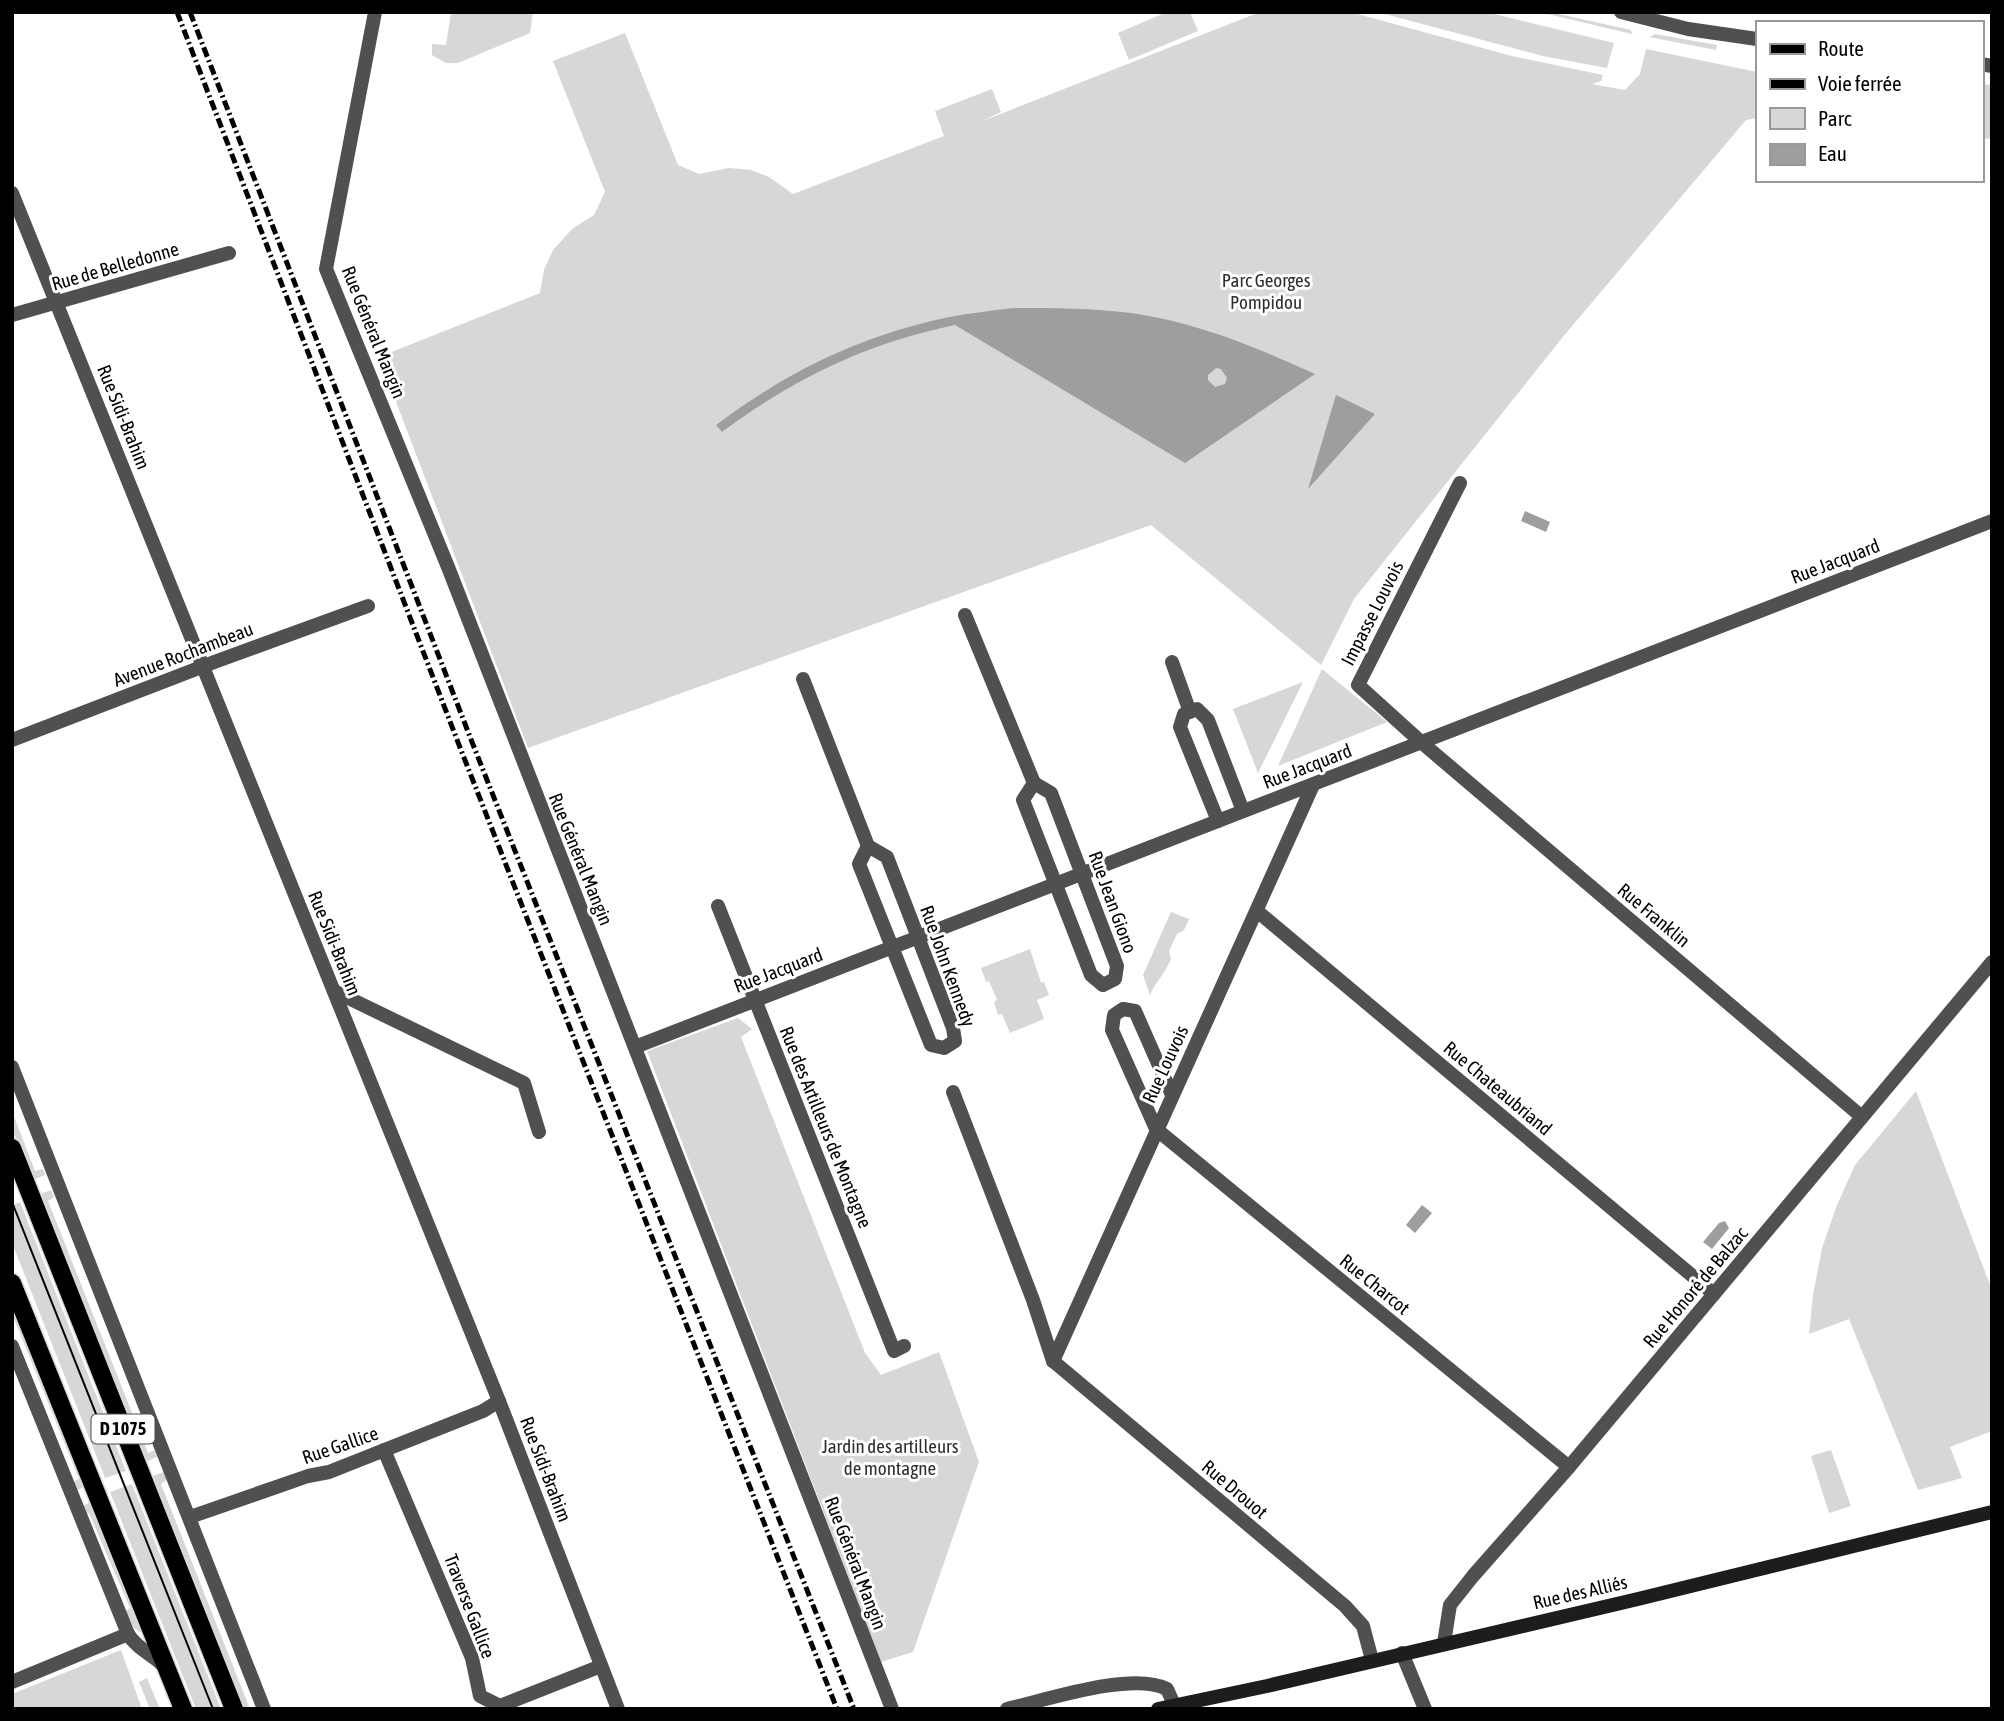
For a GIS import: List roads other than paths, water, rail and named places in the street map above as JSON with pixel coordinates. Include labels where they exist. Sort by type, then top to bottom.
[{"type":"main road","name":"D 1075","points":[[12,1148],[234,1709]]},
{"type":"main road","name":"D 1075","points":[[12,1283],[183,1709]]},
{"type":"main road","name":"Rue des Alliés","points":[[1158,1709],[1268,1686],[1638,1599],[1992,1512]]},
{"type":"street","name":"Rue Général Mangin","points":[[375,12],[326,269],[448,566],[523,765],[892,1709]]},
{"type":"street","points":[[1621,12],[1688,29],[1756,39]]},
{"type":"street","name":"Rue Sidi-Brahim","points":[[12,193],[499,1401],[618,1709]]},
{"type":"street","name":"Rue de Belledonne","points":[[12,314],[229,253]]},
{"type":"street","name":"Impasse Louvois","points":[[1421,743],[1358,685],[1460,483]]},
{"type":"street","name":"Rue Jacquard","points":[[635,1047],[1992,521]]},
{"type":"street","name":"Avenue Rochambeau","points":[[12,740],[368,606]]},
{"type":"street","name":"Rue Jean Giono","points":[[965,615],[1034,783],[1051,793],[1082,872],[1117,966],[1115,979],[1103,985],[1091,975],[1023,800],[1034,783]]},
{"type":"street","points":[[1172,662],[1190,712]]},
{"type":"street","name":"Rue John Kennedy","points":[[803,679],[868,846],[887,856],[953,1028],[955,1041],[944,1048],[931,1045],[859,864],[868,846]]},
{"type":"street","points":[[1218,821],[1180,727],[1184,713],[1197,709],[1208,720],[1243,811]]},
{"type":"street","name":"Rue Franklin","points":[[1421,743],[1862,1117]]},
{"type":"street","name":"Rue Louvois","points":[[1053,1361],[1313,785]]},
{"type":"street","name":"Rue des Artilleurs de Montagne","points":[[718,906],[894,1351],[904,1346]]},
{"type":"street","name":"Rue Chateaubriand","points":[[1257,911],[1714,1294]]},
{"type":"street","name":"Rue Honoré de Balzac","points":[[1444,1643],[1450,1605],[1472,1576],[1569,1467],[1992,962]]},
{"type":"street","points":[[334,991],[524,1083],[539,1132]]},
{"type":"street","points":[[1156,1129],[1112,1030],[1114,1015],[1123,1009],[1135,1011],[1172,1095]]},
{"type":"street","points":[[12,1067],[264,1709]]},
{"type":"street","points":[[953,1092],[1033,1300],[1053,1361]]},
{"type":"street","name":"Rue Charcot","points":[[1156,1129],[1569,1467]]},
{"type":"street","points":[[12,1346],[128,1634],[132,1642],[149,1652],[168,1670]]},
{"type":"street","name":"Rue Drouot","points":[[1053,1361],[1345,1606],[1363,1626],[1372,1660]]},
{"type":"street","name":"Rue Gallice","points":[[190,1517],[308,1476],[329,1472],[483,1411],[499,1401]]},
{"type":"street","name":"Traverse Gallice","points":[[384,1450],[472,1658],[480,1696],[500,1706],[601,1666]]},
{"type":"street","points":[[12,1682],[128,1634]]},
{"type":"street","points":[[1402,1653],[1425,1709]]},
{"type":"street","points":[[1007,1709],[1115,1684],[1150,1683],[1167,1689],[1176,1707]]},
{"type":"water","points":[[1013,308],[1087,309],[1155,317],[1225,337],[1315,374],[1185,463],[955,325],[891,342],[832,365],[777,395],[722,432],[716,425],[770,388],[855,345],[916,325]],"holes":[[[1216,368],[1221,369],[1227,378],[1225,384],[1215,387],[1208,380],[1208,375]]]},
{"type":"water","points":[[1336,395],[1375,414],[1308,489]]},
{"type":"water","points":[[1525,511],[1550,522],[1546,532],[1521,521]]},
{"type":"water","points":[[1422,1205],[1432,1213],[1415,1233],[1406,1225]]},
{"type":"water","points":[[1725,1221],[1729,1228],[1712,1249],[1703,1242],[1719,1223]]},
{"type":"tram line","points":[[12,1202],[213,1709]]},
{"type":"railway","points":[[177,12],[461,750],[837,1709]]},
{"type":"railway","points":[[190,12],[472,742],[854,1709]]},
{"type":"park label","name":"Parc Georges Pompidou","points":[[1266,291]]},
{"type":"park label","name":"Jardin des artilleurs de montagne","points":[[890,1457]]}]
